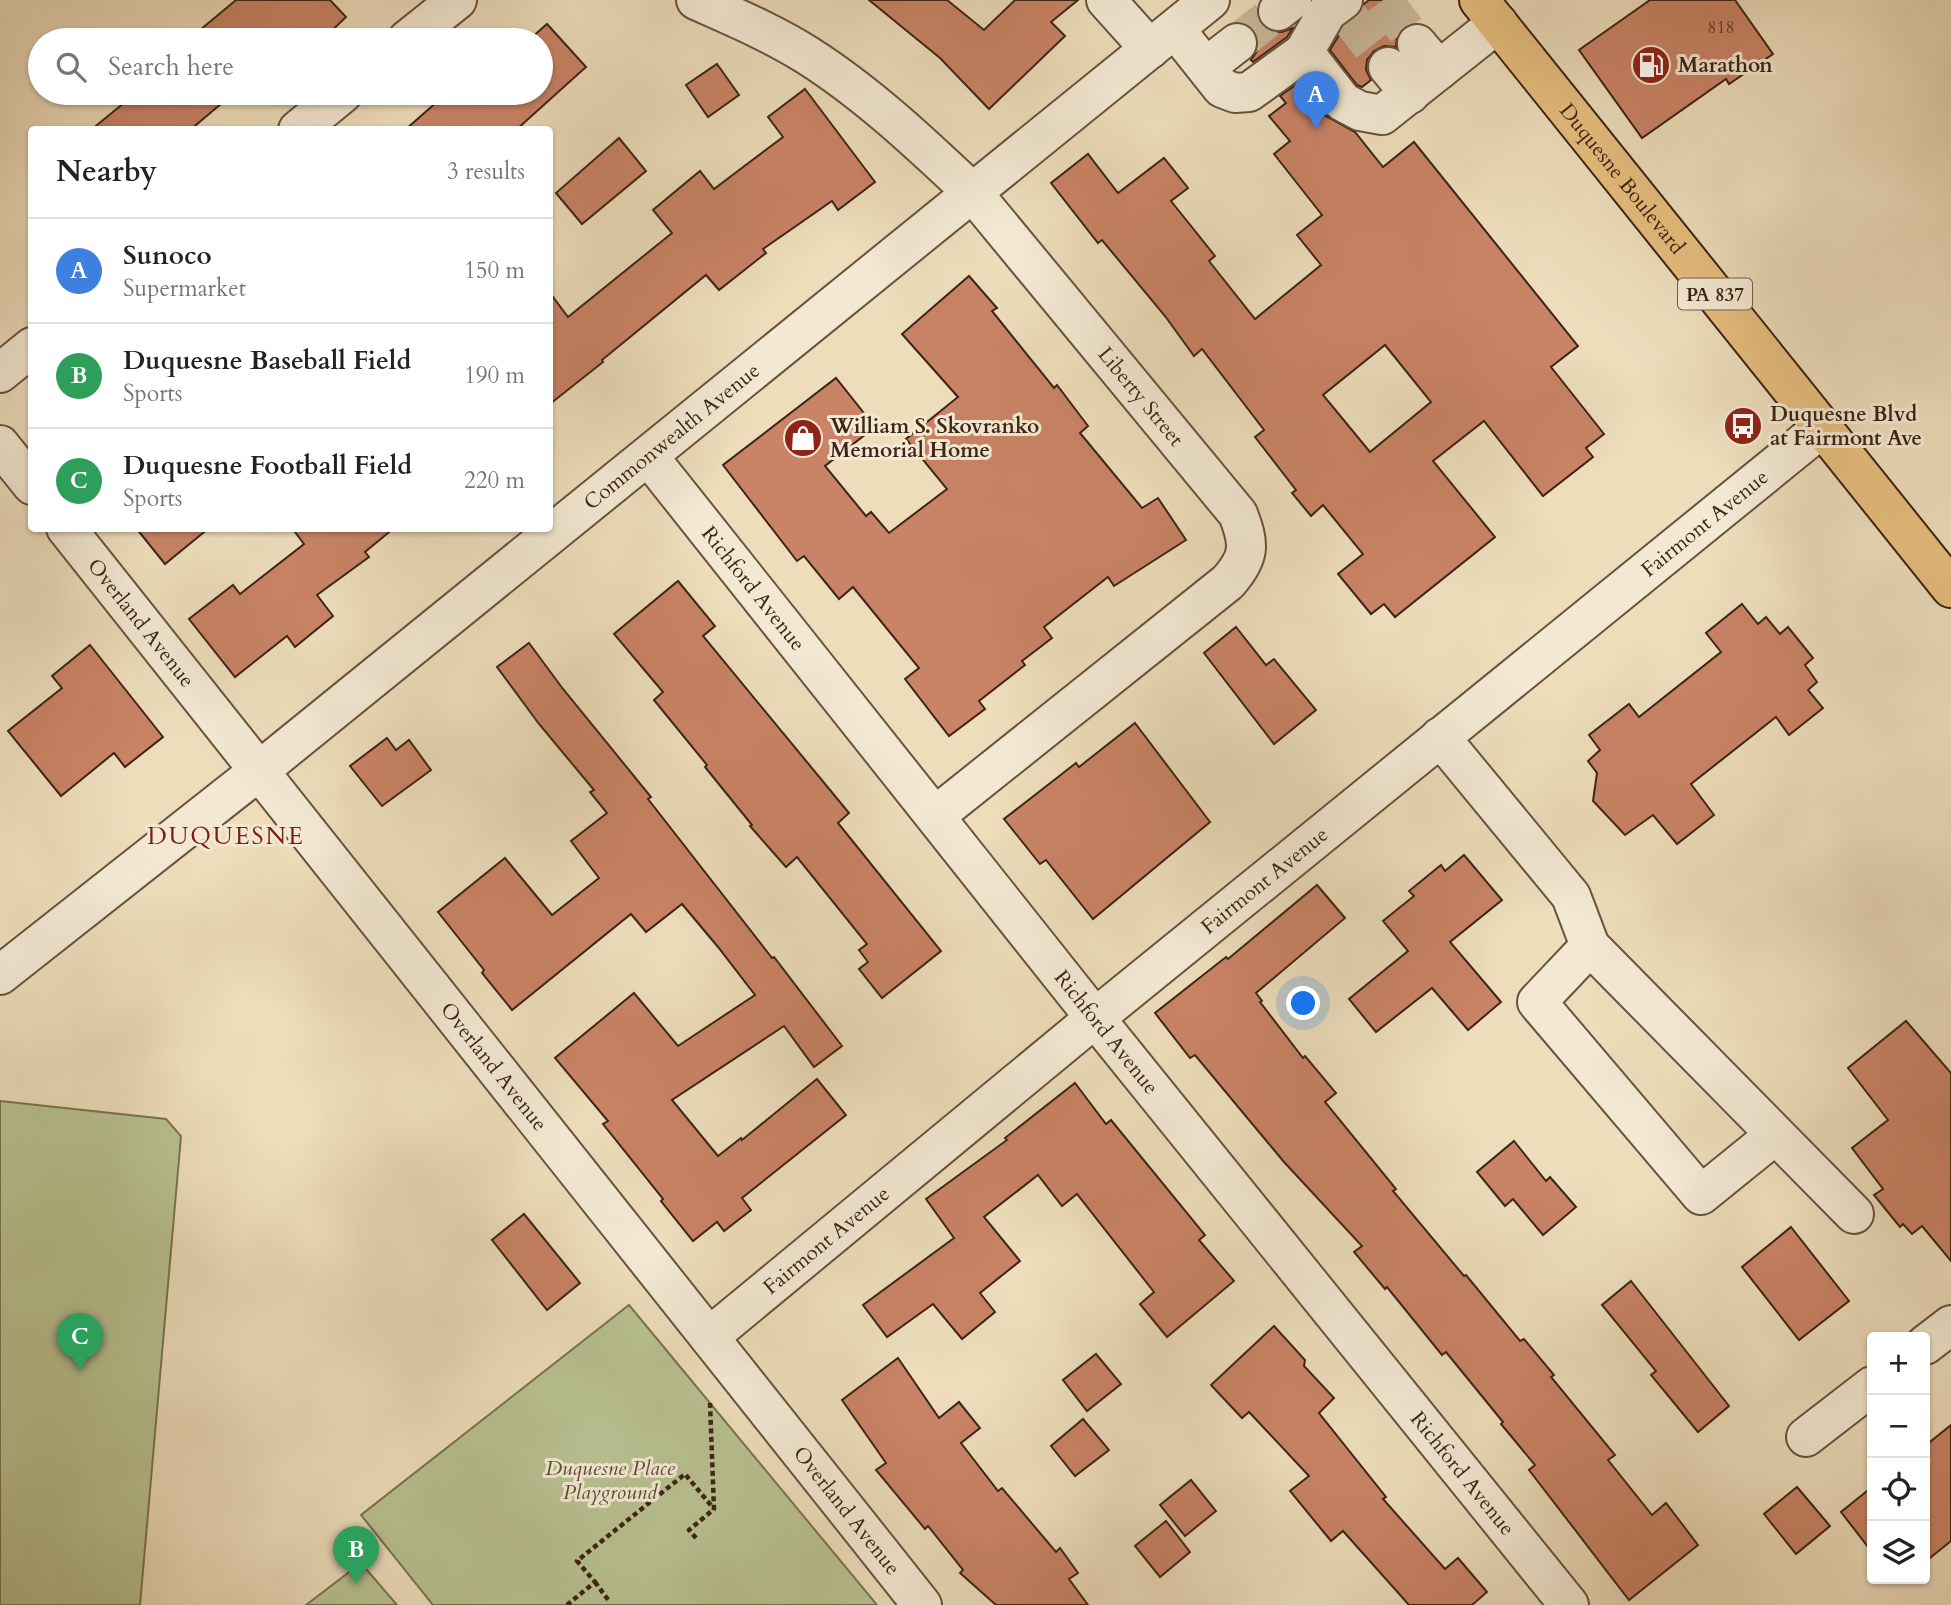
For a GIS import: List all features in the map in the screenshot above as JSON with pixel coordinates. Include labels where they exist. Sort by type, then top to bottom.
[{"type":"main road","name":"Duquesne Boulevard","points":[[1488,12],[1951,588]]},
{"type":"street","points":[[422,28],[457,0]]},
{"type":"street","name":"Liberty Street","points":[[696,0],[808,55],[866,98],[972,192],[1238,514],[1245,532],[1247,551],[1242,566],[1228,582],[935,816]]},
{"type":"street","points":[[1106,0],[1206,67],[1222,88],[1235,93],[1249,92],[1304,52],[1320,6]]},
{"type":"street","name":"Commonwealth Avenue","points":[[0,975],[260,771],[1210,0]]},
{"type":"street","points":[[1304,52],[1343,102],[1360,111],[1382,115],[1399,80],[1488,12]]},
{"type":"street","points":[[1206,67],[1237,43]]},
{"type":"street","points":[[303,126],[328,105]]},
{"type":"street","points":[[0,373],[28,350]]},
{"type":"street","name":"Fairmont Avenue","points":[[709,1337],[1095,1018],[1823,427]]},
{"type":"street","points":[[0,445],[28,480]]},
{"type":"street","name":"Richford Avenue","points":[[649,457],[1095,1018],[1569,1605]]},
{"type":"street","name":"Overland Avenue","points":[[69,532],[922,1605]]},
{"type":"street","points":[[1440,737],[1571,896],[1590,946],[1854,1214]]},
{"type":"street","points":[[1590,946],[1538,1002],[1702,1195],[1775,1135]]},
{"type":"street","points":[[1930,1341],[1951,1325]]},
{"type":"street","points":[[1806,1437],[1867,1390]]},
{"type":"path","points":[[710,1416],[714,1509]]},
{"type":"path","points":[[609,1601],[578,1561],[685,1474],[714,1509]]},
{"type":"path","points":[[696,1538],[689,1530],[714,1509]]},
{"type":"path","points":[[568,1605],[595,1583]]},
{"type":"green space","points":[[0,1101],[166,1119],[181,1136],[140,1605],[0,1605]]},
{"type":"green space","name":"Duquesne Place Playground","points":[[629,1305],[877,1605],[433,1605],[361,1515]]},
{"type":"green space","points":[[361,1563],[397,1605],[306,1605]]},
{"type":"building","points":[[236,0],[330,0],[346,17],[335,28],[202,28]]},
{"type":"building","points":[[869,0],[947,0],[984,30],[1015,0],[1078,0],[1051,22],[1065,36],[989,109],[940,58]]},
{"type":"building","points":[[1369,0],[1395,0],[1412,23],[1402,28],[1397,36],[1396,47],[1384,46],[1374,51],[1367,60],[1366,70],[1371,80],[1362,87],[1357,85],[1330,50],[1344,27],[1357,17]]},
{"type":"building","name":"Marathon","points":[[1650,0],[1735,0],[1773,54],[1729,84],[1726,79],[1642,138],[1579,50]]},
{"type":"building","points":[[1257,17],[1261,25],[1271,31],[1282,32],[1293,28],[1287,37],[1253,62],[1251,60],[1259,41],[1255,30],[1248,25]]},
{"type":"building","points":[[553,31],[586,67],[553,97]]},
{"type":"building","points":[[717,64],[739,95],[708,117],[686,85]]},
{"type":"building","points":[[1300,82],[1326,116],[1355,132],[1383,167],[1414,142],[1578,346],[1551,367],[1604,434],[1586,448],[1593,457],[1543,496],[1484,421],[1433,461],[1495,537],[1395,617],[1384,604],[1371,614],[1338,574],[1363,554],[1323,505],[1311,516],[1292,493],[1296,490],[1255,437],[1264,430],[1202,349],[1194,356],[1165,316],[1102,240],[1098,243],[1051,183],[1088,154],[1118,193],[1164,158],[1188,188],[1171,201],[1215,256],[1209,261],[1255,319],[1321,265],[1297,235],[1322,215],[1274,154],[1290,141],[1269,116],[1286,103],[1280,96]],"holes":[[[1385,345],[1431,402],[1370,452],[1323,395]]]},
{"type":"building","points":[[805,89],[875,182],[838,210],[832,201],[763,249],[766,253],[719,290],[706,275],[553,402],[553,297],[568,317],[672,233],[653,210],[700,171],[714,189],[783,137],[768,117]]},
{"type":"building","points":[[121,105],[220,105],[195,126],[96,126]]},
{"type":"building","points":[[433,105],[544,105],[520,126],[410,126]]},
{"type":"building","points":[[619,138],[646,171],[582,224],[556,193]]},
{"type":"building","points":[[969,276],[997,308],[992,311],[1054,388],[1057,385],[1088,426],[1080,433],[1142,508],[1158,498],[1186,540],[1114,586],[1108,577],[1044,627],[1052,638],[1022,661],[1025,665],[979,701],[985,709],[949,736],[905,679],[919,668],[853,587],[839,599],[804,556],[797,561],[723,465],[836,378],[875,427],[825,466],[866,516],[871,512],[889,533],[947,489],[906,439],[958,397],[902,334]]},
{"type":"building","points":[[139,532],[204,532],[165,564]]},
{"type":"building","points":[[295,532],[389,532],[365,552],[369,557],[317,595],[333,616],[295,647],[287,636],[235,677],[189,619],[233,585],[240,594],[304,544]]},
{"type":"building","points":[[678,581],[715,626],[703,636],[849,813],[838,823],[941,951],[882,998],[859,969],[868,962],[859,950],[867,944],[797,857],[786,867],[750,826],[752,825],[705,767],[707,765],[654,700],[663,692],[614,634]]},
{"type":"building","points":[[1742,604],[1758,624],[1766,617],[1780,634],[1788,627],[1813,658],[1805,665],[1817,682],[1808,690],[1823,708],[1789,735],[1776,717],[1691,784],[1714,815],[1677,844],[1653,815],[1625,835],[1593,801],[1597,773],[1588,761],[1600,750],[1589,735],[1629,704],[1639,717],[1721,652],[1706,633]]},
{"type":"building","points":[[1236,627],[1266,665],[1274,659],[1316,710],[1274,744],[1204,653]]},
{"type":"building","points":[[529,643],[842,1046],[814,1067],[784,1026],[672,1100],[718,1156],[741,1138],[742,1140],[817,1079],[846,1115],[742,1198],[751,1210],[724,1231],[717,1222],[693,1241],[603,1124],[608,1121],[555,1058],[634,993],[678,1046],[755,995],[718,947],[682,904],[646,932],[631,914],[512,1010],[438,912],[505,858],[552,915],[599,878],[571,841],[607,813],[590,792],[594,790],[539,724],[497,667]]},
{"type":"building","points":[[90,645],[163,737],[125,767],[114,753],[61,796],[8,731],[62,688],[52,676]]},
{"type":"building","points":[[1135,723],[1210,822],[1093,919],[1046,860],[1040,864],[1004,819],[1076,763],[1079,767]]},
{"type":"building","points":[[387,738],[396,750],[409,740],[431,770],[382,806],[350,766]]},
{"type":"building","points":[[1464,855],[1502,900],[1450,942],[1501,1002],[1468,1030],[1432,988],[1376,1032],[1349,999],[1408,951],[1383,921],[1414,896],[1409,891],[1441,865],[1445,871]]},
{"type":"building","points":[[1317,885],[1345,918],[1256,993],[1303,1058],[1305,1056],[1336,1093],[1325,1102],[1396,1189],[1393,1191],[1464,1276],[1466,1275],[1520,1341],[1524,1339],[1554,1375],[1551,1377],[1615,1455],[1608,1460],[1652,1515],[1666,1503],[1698,1545],[1629,1600],[1529,1470],[1535,1465],[1501,1424],[1503,1422],[1446,1352],[1442,1355],[1387,1287],[1385,1289],[1354,1252],[1362,1246],[1284,1162],[1195,1055],[1190,1058],[1155,1013],[1226,957],[1228,959]]},
{"type":"building","points":[[1906,1021],[1951,1073],[1951,1261],[1922,1226],[1912,1234],[1903,1224],[1900,1227],[1874,1195],[1883,1189],[1852,1148],[1888,1120],[1848,1068]]},
{"type":"building","points":[[1075,1083],[1106,1124],[1111,1120],[1205,1235],[1199,1240],[1234,1281],[1167,1337],[1140,1304],[1154,1292],[1077,1194],[1062,1206],[1038,1175],[984,1217],[1020,1261],[980,1293],[995,1312],[962,1339],[933,1304],[887,1337],[863,1305],[954,1238],[926,1199],[1007,1140],[1005,1138]]},
{"type":"building","points":[[1514,1141],[1546,1181],[1550,1177],[1576,1207],[1543,1235],[1513,1199],[1505,1206],[1477,1172]]},
{"type":"building","points":[[524,1214],[580,1283],[547,1310],[492,1240]]},
{"type":"building","points":[[1791,1227],[1849,1301],[1799,1340],[1742,1267]]},
{"type":"building","points":[[1631,1281],[1729,1406],[1698,1432],[1651,1375],[1656,1371],[1602,1305]]},
{"type":"building","points":[[1274,1326],[1305,1360],[1304,1366],[1334,1398],[1319,1413],[1386,1497],[1383,1499],[1445,1569],[1458,1558],[1487,1592],[1472,1605],[1409,1605],[1343,1531],[1331,1541],[1290,1491],[1309,1476],[1249,1412],[1242,1418],[1211,1385]]},
{"type":"building","points":[[1096,1354],[1121,1384],[1087,1411],[1063,1380]]},
{"type":"building","points":[[898,1358],[939,1418],[959,1402],[980,1428],[961,1443],[998,1491],[1002,1488],[1056,1552],[1060,1548],[1078,1573],[1069,1579],[1088,1605],[996,1605],[960,1573],[963,1570],[928,1526],[925,1529],[876,1470],[886,1463],[842,1400]]},
{"type":"building","points":[[1083,1419],[1109,1450],[1075,1476],[1051,1446]]},
{"type":"building","points":[[1951,1425],[1951,1541],[1930,1558],[1930,1458],[1930,1442]]},
{"type":"building","points":[[1191,1480],[1216,1511],[1185,1536],[1160,1505]]},
{"type":"building","points":[[1797,1487],[1830,1526],[1796,1554],[1764,1514]]},
{"type":"building","points":[[1867,1491],[1867,1546],[1841,1512]]},
{"type":"building","points":[[1166,1521],[1190,1552],[1160,1577],[1135,1546]]},
{"type":"tunnel","points":[[1383,0],[1417,44]]},
{"type":"tunnel","points":[[1237,43],[1278,11]]},
{"type":"tunnel","points":[[1348,16],[1388,67]]},
{"type":"place","name":"Marathon","points":[[1651,65]]},
{"type":"place","name":"Sunoco","points":[[1316,129]]},
{"type":"place","name":"Duquesne Blvd at Fairmont Ave","points":[[1743,426]]},
{"type":"place","name":"William S. Skovranko Memorial Home","points":[[803,438]]},
{"type":"place","name":"Duquesne Football Field","points":[[80,1371]]},
{"type":"place","name":"Duquesne Baseball Field","points":[[356,1584]]},
{"type":"district","name":"DUQUESNE","points":[[226,836]]}]
